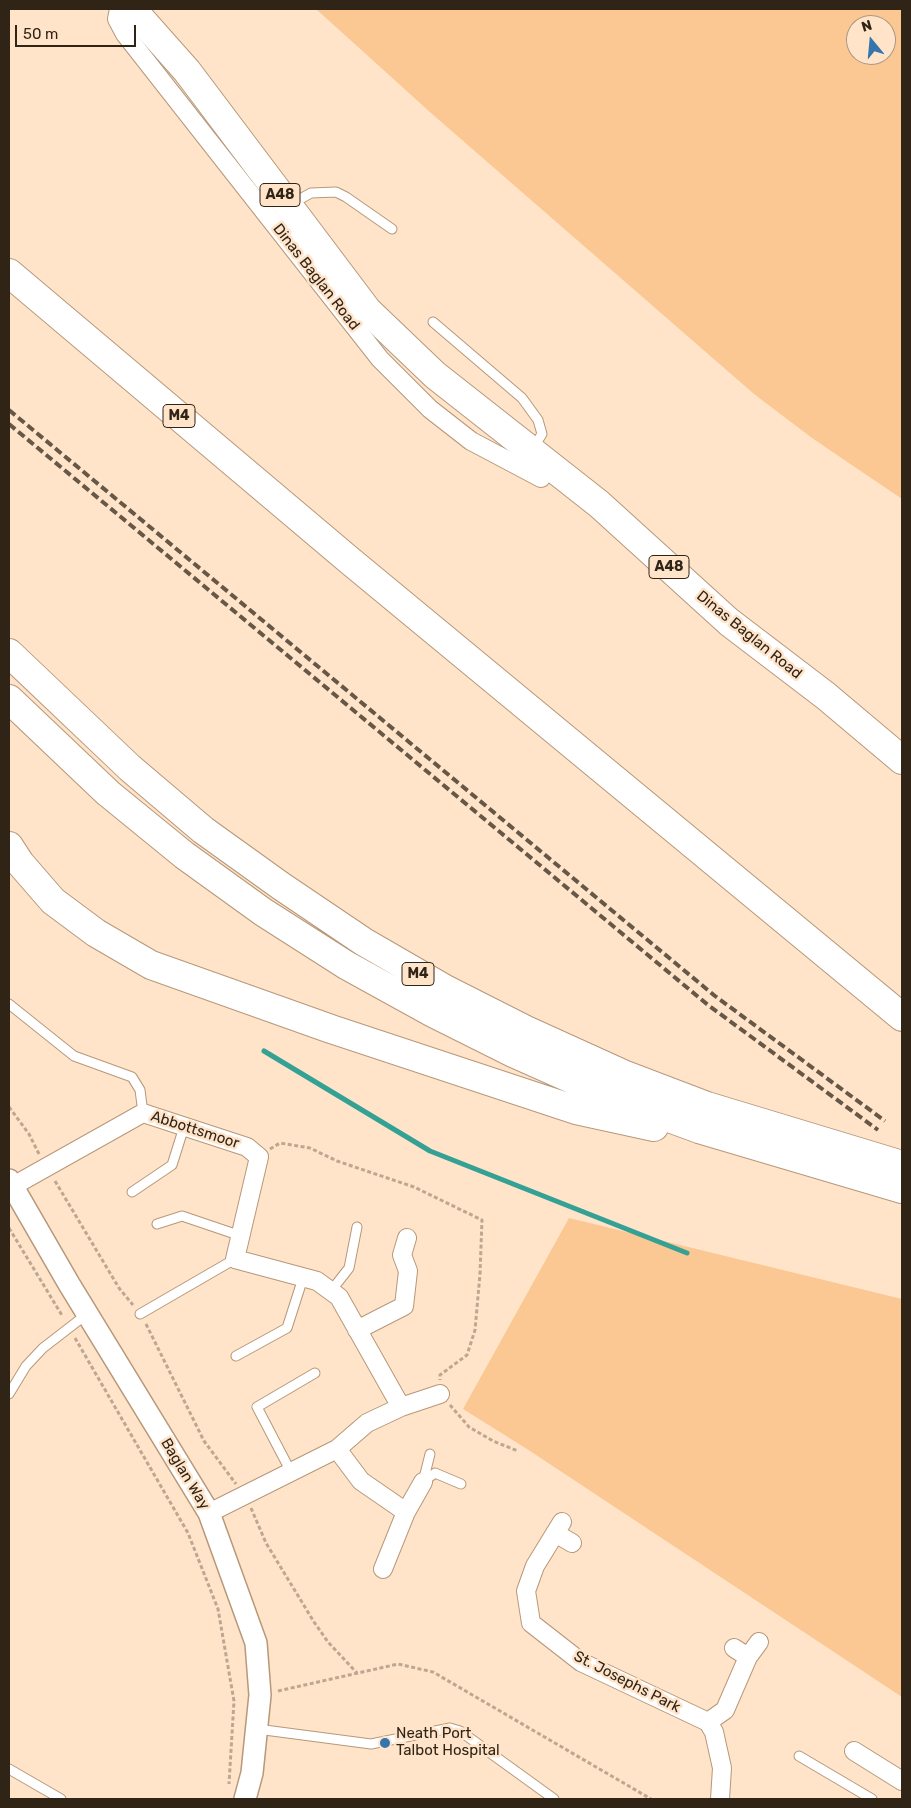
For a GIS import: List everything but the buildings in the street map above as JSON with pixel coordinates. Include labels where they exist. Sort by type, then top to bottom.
[{"type":"main road","name":"A48","points":[[132,9],[187,71],[289,206]]},
{"type":"main road","name":"Dinas Baglan Road","points":[[289,206],[367,310],[435,375],[599,504],[729,622],[826,696],[902,760]]},
{"type":"main road","name":"M4","points":[[9,273],[357,566],[902,1017]]},
{"type":"main road","name":"M4","points":[[9,653],[130,768],[203,830],[355,936],[447,990],[526,1030],[631,1077],[717,1109],[902,1165]]},
{"type":"main road","name":"M4","points":[[9,699],[108,793],[184,855],[263,912],[346,965],[468,1031],[612,1097],[699,1129],[902,1189]]},
{"type":"main road","name":"M4","points":[[9,846],[20,863],[53,901],[96,933],[151,965],[331,1029],[576,1110],[785,1155]]},
{"type":"street","name":"Dinas Baglan Road","points":[[119,9],[117,19],[125,34],[380,359],[430,409],[471,441],[541,478]]},
{"type":"street","name":"Abbottsmoor","points":[[11,1183],[46,1168],[144,1113],[247,1147],[259,1156],[235,1259]]},
{"type":"street","name":"Baglan Way","points":[[11,1183],[87,1314],[209,1513],[256,1643],[260,1695],[252,1773],[237,1794]]},
{"type":"street","points":[[358,1330],[404,1306],[408,1271],[402,1255],[407,1238]]},
{"type":"street","points":[[235,1259],[317,1281],[339,1297],[401,1407]]},
{"type":"street","points":[[209,1513],[337,1449],[367,1423],[401,1407],[440,1394]]},
{"type":"street","points":[[337,1449],[361,1481],[406,1512]]},
{"type":"street","points":[[383,1569],[406,1512],[423,1482]]},
{"type":"street","name":"St. Josephs Park","points":[[572,1543],[559,1527],[535,1566],[526,1591],[532,1623],[581,1662],[708,1722]]},
{"type":"street","points":[[720,1799],[722,1768],[714,1732],[708,1722],[725,1710],[741,1653],[759,1642]]},
{"type":"street","points":[[854,1751],[902,1780]]},
{"type":"lane","points":[[289,206],[311,193],[336,192],[392,229]]},
{"type":"lane","points":[[432,322],[522,398],[538,420],[542,434],[531,450]]},
{"type":"lane","points":[[9,1004],[74,1056],[132,1077],[140,1090],[144,1113]]},
{"type":"lane","points":[[132,1192],[172,1165],[184,1127]]},
{"type":"lane","points":[[157,1224],[182,1216],[241,1236]]},
{"type":"lane","points":[[331,1291],[349,1268],[357,1227]]},
{"type":"lane","points":[[140,1314],[235,1259]]},
{"type":"lane","points":[[236,1356],[287,1328],[303,1278]]},
{"type":"lane","points":[[9,1394],[26,1366],[43,1348],[87,1314]]},
{"type":"lane","points":[[291,1472],[257,1407],[315,1373]]},
{"type":"lane","points":[[423,1482],[430,1454]]},
{"type":"lane","points":[[423,1482],[435,1473],[461,1484]]},
{"type":"lane","points":[[257,1729],[372,1744],[450,1728],[460,1731],[554,1799]]},
{"type":"lane","points":[[799,1756],[872,1799]]},
{"type":"lane","points":[[9,1769],[61,1799]]},
{"type":"path","points":[[9,1107],[30,1134],[46,1168],[77,1214],[119,1288],[140,1314],[204,1441],[245,1495],[266,1543],[314,1622],[328,1642],[357,1673]]},
{"type":"path","points":[[9,1228],[69,1327],[188,1533],[218,1608],[234,1701],[237,1794]]},
{"type":"path","points":[[440,1394],[469,1427],[493,1442],[518,1451]]},
{"type":"path","points":[[260,1695],[398,1664],[433,1672],[651,1799]]},
{"type":"shaded area","points":[[316,9],[902,9],[902,499],[812,438],[754,394],[431,113]]},
{"type":"shaded area","points":[[569,1218],[902,1299],[902,1697],[527,1449],[463,1409]]},
{"type":"waterway","points":[[264,1051],[430,1151],[687,1253]]},
{"type":"railway","points":[[9,410],[715,996],[885,1121]]},
{"type":"railway","points":[[9,424],[708,1005],[878,1130]]},
{"type":"place","name":"Neath Port Talbot Hospital","points":[[385,1743]]}]
